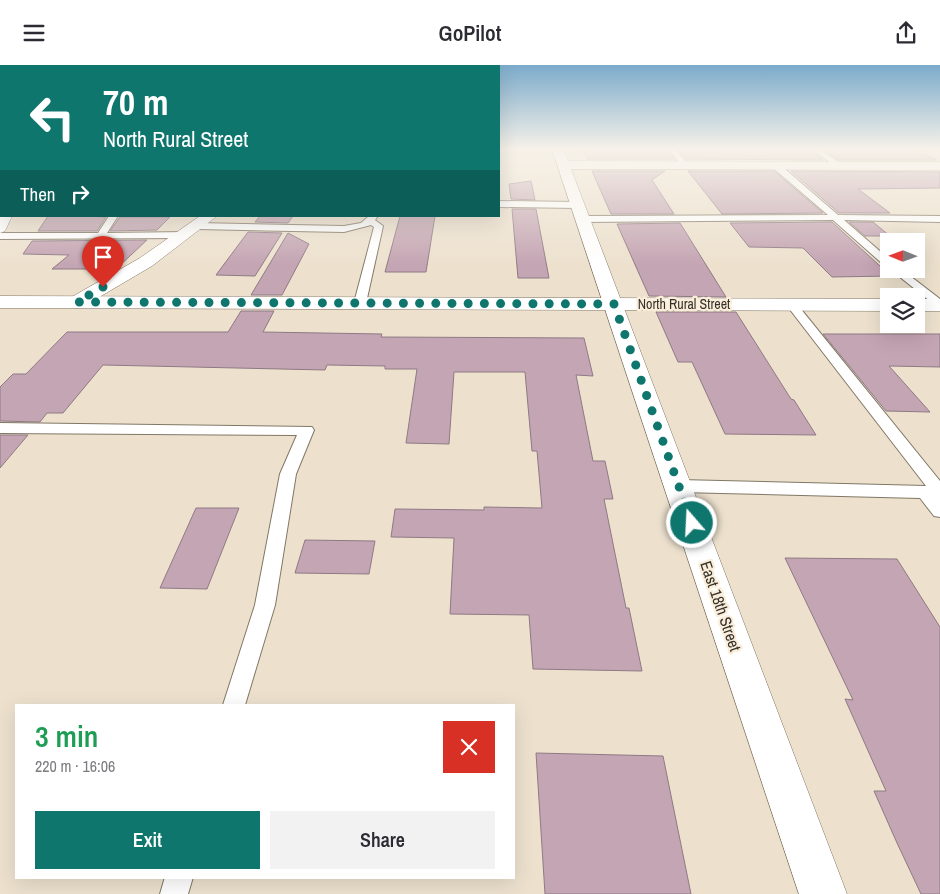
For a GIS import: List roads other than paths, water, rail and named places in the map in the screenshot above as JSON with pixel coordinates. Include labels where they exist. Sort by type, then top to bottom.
[{"type":"street","name":"East 18th Street","points":[[572,188],[823,894]]},
{"type":"street","points":[[77,302],[146,261],[198,226]]},
{"type":"street","name":"North Rural Street","points":[[0,302],[880,305]]},
{"type":"street","points":[[925,305],[940,305]]},
{"type":"lane","points":[[801,188],[880,256]]},
{"type":"lane","points":[[500,204],[580,212],[744,220],[834,217],[940,219]]},
{"type":"lane","points":[[102,234],[113,217]]},
{"type":"lane","points":[[0,236],[102,234],[198,226],[344,229],[359,227],[372,219],[379,227],[360,303]]},
{"type":"lane","points":[[906,278],[940,305]]},
{"type":"lane","points":[[792,305],[935,492],[940,511]]},
{"type":"lane","points":[[0,428],[307,430],[288,474],[265,605],[234,704]]},
{"type":"lane","points":[[679,486],[935,492]]},
{"type":"lane","points":[[174,894],[178,879]]}]
